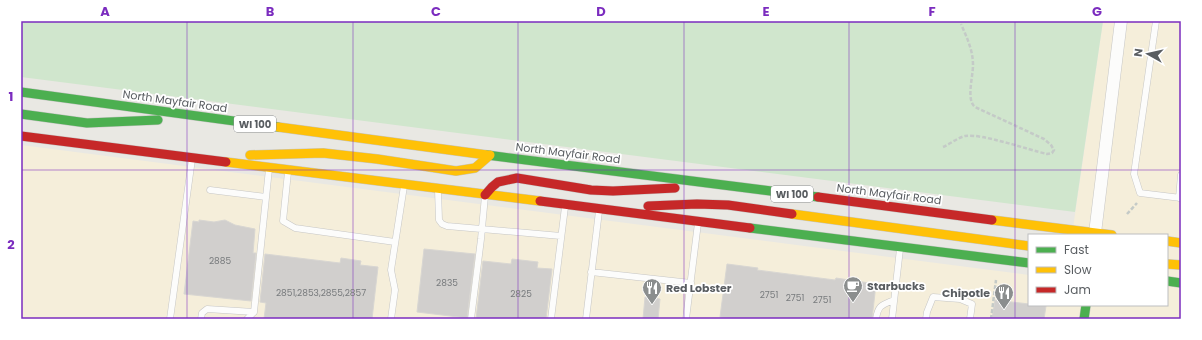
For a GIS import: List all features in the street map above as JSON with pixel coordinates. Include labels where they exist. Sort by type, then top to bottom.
[{"type":"main road","name":"North Mayfair Road","points":[[21,92],[1094,234]]},
{"type":"main road","points":[[21,114],[87,123],[209,118]]},
{"type":"main road","points":[[21,136],[1028,263]]},
{"type":"main road","points":[[192,158],[323,154],[377,159],[456,171],[468,171],[480,166],[490,155]]},
{"type":"main road","points":[[485,195],[493,184],[505,179],[517,178],[591,190],[613,191],[722,185]]},
{"type":"main road","points":[[599,209],[697,204],[728,205],[1028,246]]},
{"type":"main road","points":[[1168,241],[1181,243]]},
{"type":"main road","points":[[1168,264],[1181,265]]},
{"type":"main road","points":[[1168,281],[1181,283]]},
{"type":"main road","points":[[1084,319],[1086,306]]},
{"type":"street","points":[[1094,234],[1121,21]]},
{"type":"lane","points":[[1156,21],[1134,174],[1140,193],[1180,198],[1181,175]]},
{"type":"lane","points":[[170,319],[192,158]]},
{"type":"lane","points":[[247,319],[254,312],[269,167]]},
{"type":"lane","points":[[288,170],[283,221],[295,228],[395,242]]},
{"type":"lane","points":[[392,319],[395,290],[391,270],[404,184]]},
{"type":"lane","points":[[438,189],[439,220],[442,224],[447,226],[561,236]]},
{"type":"lane","points":[[210,190],[266,197]]},
{"type":"lane","points":[[471,319],[485,195]]},
{"type":"lane","points":[[551,319],[566,205]]},
{"type":"lane","points":[[586,319],[599,209]]},
{"type":"lane","points":[[686,319],[698,222]]},
{"type":"lane","points":[[892,319],[900,247]]},
{"type":"lane","points":[[591,272],[691,283]]},
{"type":"lane","points":[[926,319],[933,297],[960,299],[972,304],[970,319]]},
{"type":"lane","points":[[876,319],[880,306],[894,300]]},
{"type":"lane","points":[[202,319],[202,313],[207,309],[254,312]]},
{"type":"path","points":[[943,147],[953,143],[959,138],[972,136],[1047,154],[1052,153],[1054,150],[1044,139],[972,105],[970,98],[973,67],[972,56],[969,40],[961,24]]},
{"type":"path","points":[[1127,214],[1144,193]]},
{"type":"path","points":[[991,319],[996,280]]},
{"type":"shaded area","points":[[1103,21],[1181,21],[1181,319],[21,319],[21,145],[1028,275],[1028,306],[1168,306],[1168,234],[1072,234]]},
{"type":"green space","points":[[21,21],[1103,21],[1075,212],[21,77]]},
{"type":"building","points":[[199,220],[214,222],[225,220],[235,225],[255,229],[253,253],[256,253],[251,301],[184,294],[193,221],[199,222]]},
{"type":"building","points":[[424,249],[475,254],[467,318],[417,312]]},
{"type":"building","points":[[265,254],[340,263],[341,258],[361,261],[360,265],[378,267],[372,319],[264,319],[266,303],[260,302]]},
{"type":"building","points":[[512,259],[538,262],[537,268],[552,269],[546,319],[476,319],[483,261],[511,264]]},
{"type":"building","points":[[727,264],[758,268],[757,270],[835,280],[836,278],[876,284],[872,319],[737,319],[720,317]]},
{"type":"building","points":[[645,297],[660,299],[658,319],[643,319]]},
{"type":"building","points":[[995,300],[1028,304],[1028,306],[1046,306],[1044,319],[992,319]]},
{"type":"traffic: fast","points":[[21,92],[278,127]]},
{"type":"traffic: fast","points":[[21,114],[87,123],[158,120]]},
{"type":"traffic: fast","points":[[487,155],[818,197]]},
{"type":"traffic: fast","points":[[750,228],[1028,263]]},
{"type":"traffic: fast","points":[[1168,281],[1181,283]]},
{"type":"traffic: fast","points":[[1084,319],[1086,306]]},
{"type":"traffic: slow","points":[[278,127],[487,155]]},
{"type":"traffic: slow","points":[[250,155],[323,153],[377,159],[456,171],[475,168],[490,155]]},
{"type":"traffic: slow","points":[[226,162],[540,201]]},
{"type":"traffic: slow","points":[[792,214],[1028,246]]},
{"type":"traffic: slow","points":[[992,220],[1104,234]]},
{"type":"traffic: slow","points":[[1168,241],[1181,243]]},
{"type":"traffic: slow","points":[[1168,264],[1181,265]]},
{"type":"traffic: jam","points":[[21,136],[226,162]]},
{"type":"traffic: jam","points":[[485,195],[498,182],[517,178],[591,190],[613,191],[675,188]]},
{"type":"traffic: jam","points":[[818,197],[992,220]]},
{"type":"traffic: jam","points":[[540,201],[750,228]]},
{"type":"traffic: jam","points":[[648,206],[697,204],[728,205],[792,214]]},
{"type":"place","name":"Starbucks","points":[[853,303]]},
{"type":"place","name":"Red Lobster","points":[[652,305]]},
{"type":"place","name":"Chipotle","points":[[1004,310]]}]
